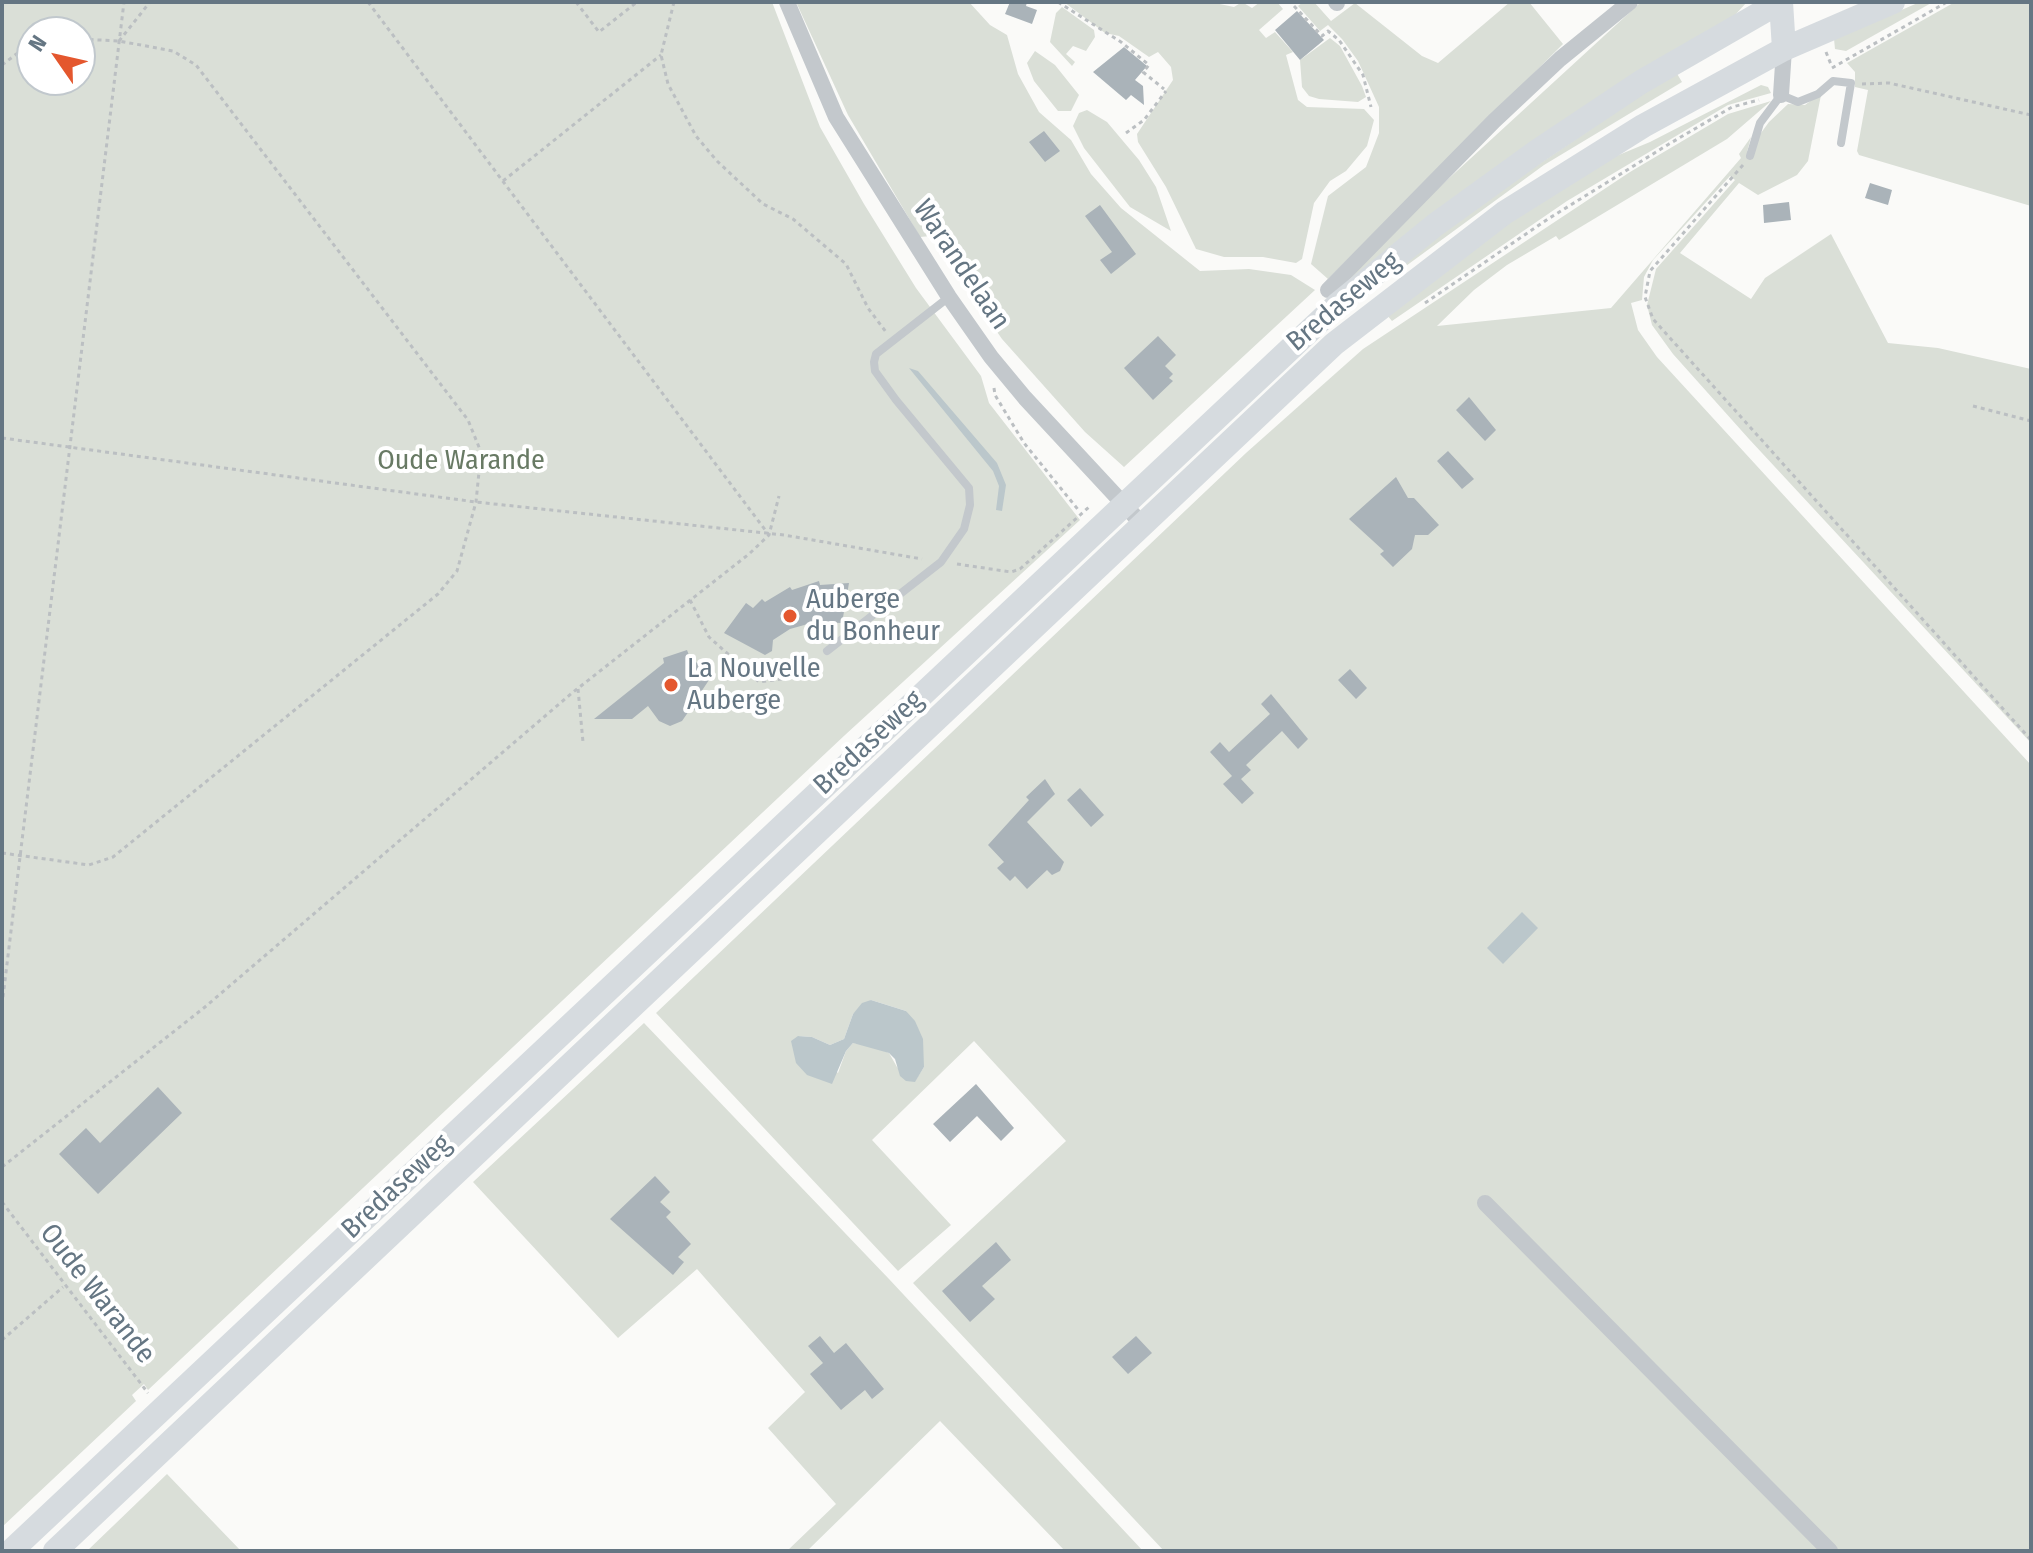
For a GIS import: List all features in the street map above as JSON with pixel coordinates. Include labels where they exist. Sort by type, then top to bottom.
[{"type":"main road","name":"Bredaseweg","points":[[11,1551],[1292,345],[1435,225],[1641,82],[1781,2],[1784,49],[1643,126],[1459,246],[1334,344],[55,1551]]},
{"type":"main road","points":[[1784,49],[1893,2]]},
{"type":"main road","points":[[705,895],[719,891],[729,894],[730,904],[724,920]]},
{"type":"main road","points":[[574,1020],[595,1041]]},
{"type":"street","name":"Warandelaan","points":[[787,2],[836,117],[949,297],[991,357],[1142,524]]},
{"type":"street","name":"Bredaseweg","points":[[1328,290],[1494,121],[1560,59],[1630,2]]},
{"type":"street","points":[[1781,95],[1784,49]]},
{"type":"street","points":[[1485,1203],[1830,1551]]},
{"type":"lane","points":[[1750,156],[1760,123],[1781,95],[1798,102],[1818,94],[1833,81],[1851,83],[1841,143]]},
{"type":"lane","points":[[827,651],[941,562],[964,529],[970,505],[969,488],[875,371],[876,354],[949,297]]},
{"type":"path","points":[[2,1005],[124,2]]},
{"type":"path","points":[[119,41],[150,2]]},
{"type":"path","points":[[368,2],[769,535]]},
{"type":"path","points":[[576,2],[599,32],[637,2]]},
{"type":"path","points":[[674,2],[661,55],[668,84],[703,144],[763,204],[793,219],[846,264],[868,308],[893,341]]},
{"type":"path","points":[[1058,2],[1121,42],[1149,65],[1143,72],[1165,90],[1144,120],[1126,133]]},
{"type":"path","points":[[1832,67],[1947,2]]},
{"type":"path","points":[[1294,6],[1322,36],[1328,31],[1339,40],[1363,75],[1371,107]]},
{"type":"path","points":[[2,853],[89,865],[113,857],[438,594],[457,571],[476,502],[481,452],[468,420],[196,65],[173,51],[96,40]]},
{"type":"path","points":[[503,181],[661,55]]},
{"type":"path","points":[[1851,83],[1889,83],[2031,115]]},
{"type":"path","name":"Bredaseweg","points":[[1417,308],[1548,219],[1732,107],[1781,95]]},
{"type":"path","points":[[1750,156],[1650,271],[1645,297],[1653,319],[2031,740]]},
{"type":"path","points":[[2,438],[476,502],[769,535],[997,570],[1020,569],[1081,513],[1024,443],[995,395],[991,357]]},
{"type":"path","points":[[1973,406],[2031,421]]},
{"type":"path","points":[[2,1167],[205,1007],[578,689],[769,535],[779,496]]},
{"type":"path","points":[[690,600],[709,637],[759,682],[781,679],[803,670],[827,651]]},
{"type":"path","points":[[578,689],[583,742]]},
{"type":"path","name":"Oude Warande","points":[[2,1202],[63,1287],[162,1409]]},
{"type":"path","points":[[2,1340],[63,1287]]},
{"type":"green space","name":"Oude Warande","points":[[2,2],[772,2],[820,127],[864,204],[916,288],[981,376],[989,403],[1080,520],[845,735],[148,1390],[144,1384],[132,1395],[136,1401],[2,1527]]},
{"type":"green space","points":[[796,2],[969,2],[990,25],[1007,35],[1018,74],[1039,112],[1071,140],[1091,174],[1121,208],[1200,271],[1249,269],[1291,275],[1315,290],[1124,467],[1085,432],[1002,339],[931,236],[920,237],[848,115]]},
{"type":"green space","points":[[1064,2],[1210,2],[1234,7],[1242,2],[1252,8],[1260,2],[1277,2],[1283,9],[1259,30],[1266,38],[1275,32],[1293,52],[1286,55],[1298,100],[1307,107],[1364,109],[1374,120],[1367,146],[1346,171],[1330,181],[1314,203],[1302,259],[1296,263],[1263,257],[1224,257],[1196,249],[1166,187],[1138,142],[1137,134],[1173,80],[1171,67],[1158,52],[1149,57],[1119,36],[1105,33]]},
{"type":"green space","points":[[1303,2],[1314,2],[1331,21],[1355,3],[1422,56],[1438,63],[1510,2],[1529,2],[1563,44],[1328,279],[1311,264],[1328,196],[1366,167],[1379,133],[1379,107],[1358,61],[1328,25],[1320,31],[1298,6]]},
{"type":"green space","points":[[1641,2],[1747,2],[1735,15],[1336,293],[1397,226]]},
{"type":"green space","points":[[1920,2],[1933,2],[1846,51],[1835,49],[1834,39]]},
{"type":"green space","points":[[1955,2],[2031,2],[2031,206],[1859,155],[1857,151],[1868,90],[1855,87],[1855,72],[1847,63]]},
{"type":"green space","points":[[1062,7],[1094,30],[1095,37],[1086,51],[1073,46],[1066,54],[1075,62],[1072,66],[1050,42],[1056,13]]},
{"type":"green space","points":[[1330,38],[1340,46],[1362,86],[1366,97],[1358,102],[1319,99],[1309,96],[1302,87],[1300,60]]},
{"type":"green space","points":[[1035,51],[1055,65],[1079,95],[1071,111],[1058,111],[1034,81],[1027,63]]},
{"type":"green space","points":[[1676,72],[1682,82],[1544,165],[1384,282],[1382,279],[1460,217]]},
{"type":"green space","points":[[1761,85],[1768,87],[1771,93],[1728,105],[1567,201],[1392,321],[1386,314],[1512,221],[1597,164],[1650,142]]},
{"type":"green space","points":[[1832,85],[1821,95],[1808,161],[1797,175],[1758,195],[1739,183],[1680,253],[1751,299],[1765,278],[1831,234],[1888,343],[1938,348],[2031,369],[2031,743],[1749,439],[1673,354],[1652,325],[1647,305],[1656,269],[1735,180],[1730,176],[1653,260],[1644,277],[1642,300],[1631,303],[1638,330],[1657,357],[2031,765],[2031,1551],[1164,1551],[913,1283],[1066,1141],[974,1041],[872,1140],[951,1225],[898,1271],[656,1013],[1246,453],[1363,349],[1630,172],[1728,114],[1771,101],[1727,139],[1559,240],[1556,236],[1507,265],[1474,290],[1437,326],[1611,308],[1741,158],[1739,154],[1751,137],[1747,152],[1769,122],[1788,104],[1805,105]],"holes":[[[871,1000],[906,1011],[924,1067],[915,1081],[897,1067],[889,1053],[870,1045],[853,1043],[846,1051],[838,1073],[798,1036],[812,1037],[830,1045],[844,1039],[853,1014]]]},
{"type":"green space","points":[[1087,110],[1107,122],[1139,160],[1156,187],[1171,231],[1130,207],[1084,148],[1073,126],[1079,113]]},
{"type":"green space","points":[[644,1023],[1143,1551],[1065,1551],[940,1421],[807,1551],[787,1551],[836,1504],[768,1428],[805,1392],[697,1269],[618,1338],[473,1182]]},
{"type":"green space","points":[[167,1474],[241,1551],[87,1551]]},
{"type":"shaded area","points":[[909,368],[918,371],[997,463],[1006,485],[1002,511],[996,510],[999,486],[993,471]]},
{"type":"shaded area","points":[[1522,912],[1538,928],[1503,964],[1487,948]]},
{"type":"shaded area","points":[[871,1000],[906,1011],[915,1021],[923,1039],[924,1067],[915,1082],[906,1081],[900,1076],[895,1059],[889,1053],[853,1043],[846,1051],[832,1084],[807,1075],[796,1063],[791,1041],[798,1036],[812,1037],[830,1045],[844,1039],[853,1014],[862,1003]]},
{"type":"building","points":[[1010,2],[1027,2],[1026,6],[1037,10],[1032,24],[1005,14]]},
{"type":"building","points":[[1297,11],[1324,40],[1300,60],[1275,30]]},
{"type":"building","points":[[1124,47],[1147,66],[1135,80],[1143,86],[1144,105],[1131,95],[1126,100],[1093,72]]},
{"type":"building","points":[[1044,131],[1060,151],[1045,162],[1029,142]]},
{"type":"building","points":[[1870,183],[1892,190],[1888,205],[1865,198]]},
{"type":"building","points":[[1789,202],[1791,220],[1764,223],[1763,205]]},
{"type":"building","points":[[1100,205],[1136,254],[1111,274],[1100,260],[1112,252],[1085,216]]},
{"type":"building","points":[[1158,336],[1176,355],[1165,366],[1173,374],[1169,378],[1173,381],[1153,400],[1124,368]]},
{"type":"building","points":[[1469,397],[1496,430],[1485,441],[1456,410]]},
{"type":"building","points":[[1448,451],[1474,479],[1462,489],[1437,461]]},
{"type":"building","points":[[1396,477],[1408,498],[1414,498],[1439,525],[1428,535],[1415,535],[1412,549],[1393,567],[1380,554],[1384,551],[1349,519]]},
{"type":"building","name":"Auberge du Bonheur","points":[[819,581],[820,585],[849,583],[842,623],[815,622],[790,629],[773,640],[772,651],[765,655],[724,633],[746,603],[753,608],[762,599],[765,602],[790,587],[792,590]]},
{"type":"building","name":"La Nouvelle Auberge","points":[[687,650],[690,658],[713,674],[699,695],[704,699],[696,711],[691,708],[682,721],[670,726],[659,721],[648,706],[632,719],[594,719],[664,663],[663,658]]},
{"type":"building","points":[[1350,669],[1367,688],[1356,699],[1338,680]]},
{"type":"building","points":[[1271,694],[1308,739],[1298,749],[1282,731],[1246,765],[1251,770],[1241,779],[1254,793],[1242,804],[1223,784],[1232,776],[1210,752],[1220,742],[1229,752],[1270,714],[1261,704]]},
{"type":"building","points":[[1045,779],[1055,794],[1027,822],[1064,862],[1060,871],[1052,875],[1047,870],[1027,889],[1015,876],[1010,881],[997,868],[1004,862],[988,845],[1029,800],[1026,797]]},
{"type":"building","points":[[1080,788],[1104,815],[1091,827],[1067,800]]},
{"type":"building","points":[[976,1084],[1014,1128],[1001,1141],[977,1116],[950,1142],[933,1124]]},
{"type":"building","points":[[158,1087],[182,1113],[98,1194],[59,1154],[86,1128],[100,1143]]},
{"type":"building","points":[[655,1176],[670,1192],[660,1202],[671,1212],[666,1217],[691,1244],[678,1257],[684,1262],[673,1275],[610,1219]]},
{"type":"building","points":[[996,1242],[1011,1260],[982,1286],[995,1299],[970,1322],[942,1291]]},
{"type":"building","points":[[820,1336],[834,1353],[846,1343],[884,1389],[872,1399],[865,1390],[841,1410],[810,1374],[823,1363],[808,1346]]},
{"type":"building","points":[[1136,1336],[1152,1353],[1128,1374],[1112,1357]]},
{"type":"place","name":"Auberge du Bonheur","points":[[790,616]]},
{"type":"place","name":"La Nouvelle Auberge","points":[[671,685]]}]
